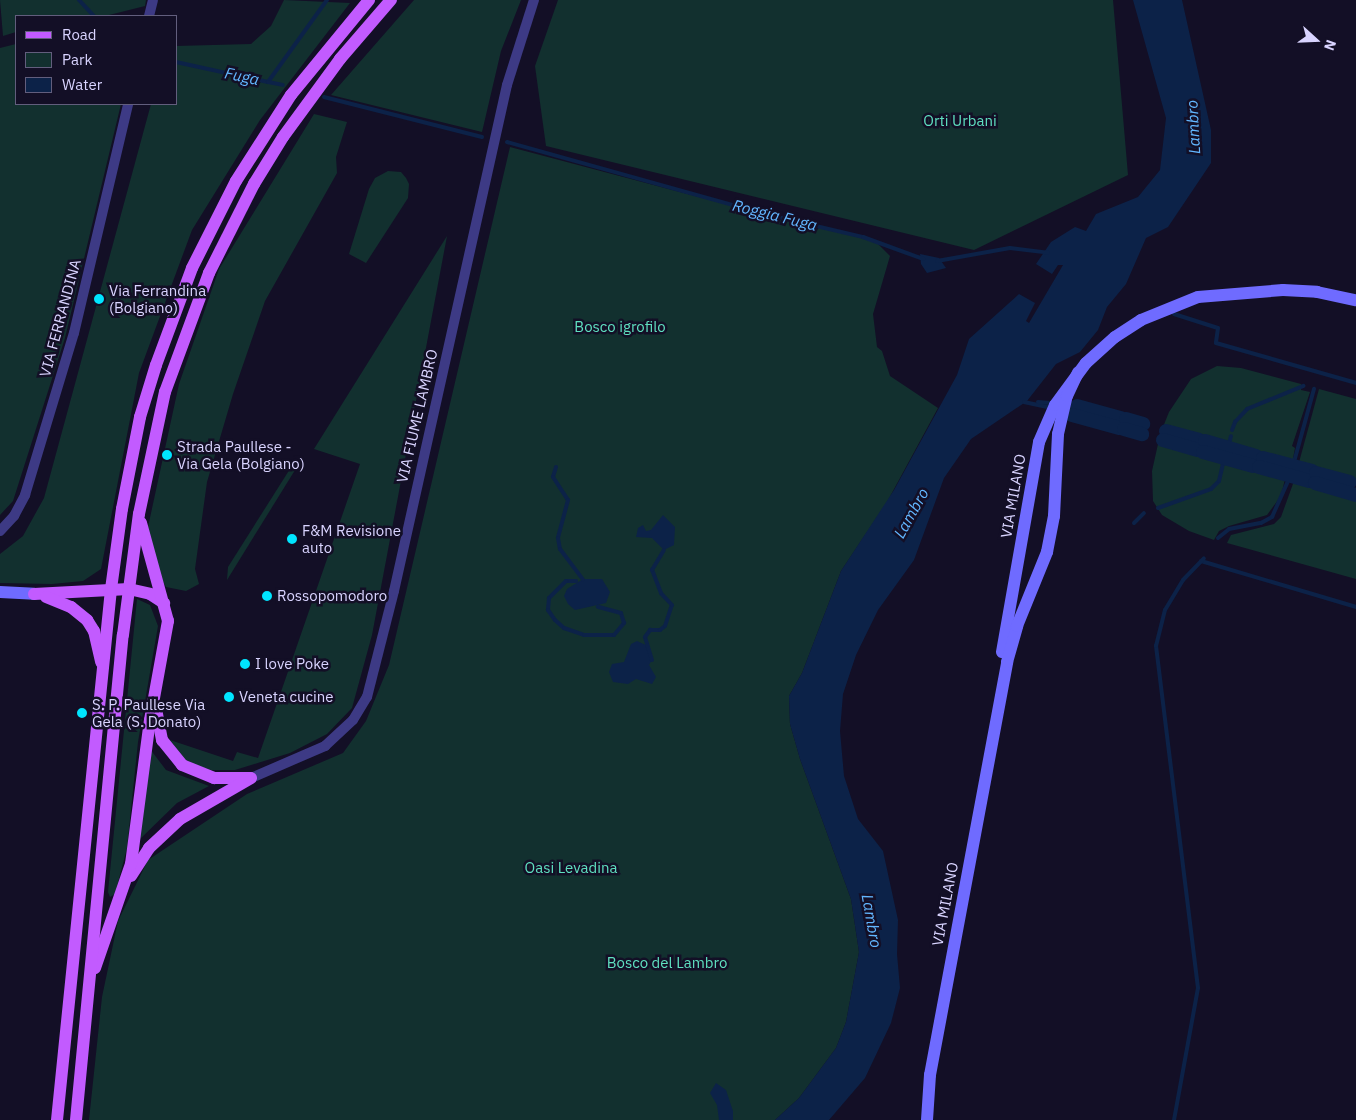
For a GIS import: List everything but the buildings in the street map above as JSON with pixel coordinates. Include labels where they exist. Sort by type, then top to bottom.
[{"type":"main road","points":[[58,1120],[111,589],[123,501],[140,417],[156,365],[192,268],[262,137],[321,55],[369,0]]},
{"type":"main road","points":[[76,1120],[88,984],[129,589],[139,514],[166,392],[209,273],[229,230],[283,137],[340,59],[391,0]]},
{"type":"main road","points":[[88,984],[126,884],[137,828],[155,689],[168,621],[164,603],[150,567],[139,514]]},
{"type":"main road","points":[[34,594],[129,589],[150,594],[164,603]]},
{"type":"main road","points":[[34,594],[59,600],[87,620],[94,631],[103,674]]},
{"type":"main road","points":[[155,689],[158,727],[166,748],[177,761],[207,777],[251,778]]},
{"type":"main road","points":[[126,884],[149,848],[169,828],[190,812],[251,778]]},
{"type":"street","points":[[149,15],[153,0]]},
{"type":"street","name":"VIA FIUME LAMBRO","points":[[251,778],[325,746],[354,720],[367,696],[392,600],[506,85],[534,0]]},
{"type":"street","name":"VIA FERRANDINA","points":[[0,531],[14,516],[24,495],[74,333],[128,105]]},
{"type":"street","name":"VIA MILANO","points":[[1001,694],[1004,635],[1034,460],[1050,415],[1078,372],[1106,344],[1130,326],[1157,311],[1192,299],[1228,292],[1283,290],[1317,292],[1356,300]]},
{"type":"street","name":"VIA MILANO","points":[[927,1120],[930,1075],[1011,644],[1047,554],[1054,516],[1059,429],[1067,396],[1078,372]]},
{"type":"street","points":[[0,592],[34,594]]},
{"type":"green space","points":[[0,0],[146,0],[145,6],[109,15],[15,15],[15,32],[3,36]]},
{"type":"green space","points":[[284,0],[350,3],[260,120],[192,230],[139,373],[101,569],[83,581],[52,584],[0,583],[0,554],[23,536],[44,498],[151,105],[178,105],[178,46],[251,44],[271,26]]},
{"type":"green space","points":[[414,0],[521,0],[501,51],[482,132],[331,95]]},
{"type":"green space","name":"Orti Urbani","points":[[558,0],[1113,0],[1128,175],[974,250],[546,146],[535,66]]},
{"type":"green space","points":[[15,44],[15,105],[121,105],[65,338],[13,501],[0,515],[0,48]]},
{"type":"green space","points":[[314,114],[347,122],[336,157],[337,173],[265,301],[233,394],[207,482],[195,569],[199,584],[186,591],[166,587],[155,567],[148,527],[179,384],[219,269]]},
{"type":"green space","name":"Oasi Levadina","points":[[510,147],[786,220],[873,239],[890,256],[873,314],[877,347],[882,351],[890,376],[938,408],[887,502],[841,571],[802,673],[789,696],[790,724],[800,759],[851,899],[859,952],[846,1022],[836,1048],[799,1098],[775,1120],[89,1120],[102,997],[118,921],[148,860],[247,794],[343,753],[366,721],[389,665]]},
{"type":"green space","points":[[388,171],[401,172],[406,178],[409,184],[408,198],[366,263],[349,254],[369,189],[375,178]]},
{"type":"green space","points":[[447,236],[372,635],[352,708],[327,734],[290,753],[235,770],[211,770],[195,765],[186,760],[170,740],[233,761],[237,752],[258,758],[360,464],[314,449]]},
{"type":"green space","points":[[1217,366],[1241,368],[1301,384],[1301,390],[1310,392],[1292,446],[1295,448],[1292,464],[1163,427],[1169,412],[1191,379]]},
{"type":"green space","points":[[1319,389],[1356,399],[1356,482],[1298,466]]},
{"type":"green space","points":[[1158,444],[1285,479],[1281,496],[1267,515],[1229,526],[1219,531],[1214,540],[1189,531],[1162,515],[1153,501],[1152,471]]},
{"type":"green space","points":[[295,461],[300,462],[227,580],[228,567]]},
{"type":"green space","points":[[1294,481],[1356,499],[1356,579],[1227,543],[1231,535],[1274,524],[1281,517]]},
{"type":"green space","points":[[137,599],[150,605],[158,626],[138,742],[127,848],[115,894],[110,897],[108,892]]},
{"type":"green space","points":[[150,749],[166,770],[209,786],[177,803],[138,841]]},
{"type":"water","name":"Lambro","points":[[1133,0],[1182,0],[1211,130],[1211,163],[1168,227],[1146,238],[1126,284],[1107,307],[1098,330],[1080,352],[1056,364],[1027,401],[971,439],[944,478],[914,560],[878,610],[856,655],[843,694],[840,731],[844,776],[858,819],[883,851],[898,920],[897,954],[900,988],[891,1023],[865,1078],[829,1120],[775,1120],[799,1098],[836,1048],[846,1022],[859,952],[851,899],[800,759],[790,724],[789,696],[802,673],[841,571],[894,490],[957,375],[969,339],[1019,294],[1035,303],[1026,321],[1029,323],[1063,265],[1058,265],[1052,274],[1036,264],[1051,242],[1075,227],[1086,231],[1096,214],[1138,197],[1160,170],[1166,118]]},
{"type":"water","points":[[920,254],[939,258],[946,268],[927,273],[921,264]]},
{"type":"water","points":[[663,515],[675,527],[674,545],[664,550],[652,538],[636,537],[638,528],[643,525],[646,531],[651,530]]},
{"type":"water","points":[[583,579],[602,579],[610,592],[606,603],[575,610],[568,604],[564,596],[567,589]]},
{"type":"water","points":[[637,641],[648,646],[652,660],[649,665],[656,677],[652,684],[636,679],[628,684],[613,682],[609,672],[612,664],[624,662],[631,644]]},
{"type":"water","points":[[716,1083],[726,1090],[733,1111],[733,1120],[719,1120],[717,1105],[710,1093]]},
{"type":"waterway","name":"Fuga","points":[[79,0],[93,15]]},
{"type":"waterway","name":"Fuga","points":[[178,62],[268,82],[327,0]]},
{"type":"waterway","points":[[268,82],[283,85]]},
{"type":"waterway","points":[[324,97],[482,137]]},
{"type":"waterway","name":"Roggia Fuga","points":[[507,142],[769,215],[863,237],[923,259]]},
{"type":"waterway","name":"Roggia Fuga","points":[[937,261],[1010,248],[1048,253]]},
{"type":"waterway","points":[[1174,314],[1218,328],[1216,343],[1356,383]]},
{"type":"waterway","points":[[1232,430],[1235,422],[1247,409],[1303,386]]},
{"type":"waterway","points":[[1294,462],[1314,389]]},
{"type":"waterway","points":[[1024,402],[1048,407]]},
{"type":"waterway","points":[[1038,402],[1050,403]]},
{"type":"waterway","points":[[1077,406],[1121,418]]},
{"type":"waterway","points":[[1072,415],[1119,428]]},
{"type":"waterway","points":[[1126,419],[1143,424]]},
{"type":"waterway","points":[[1124,429],[1142,434]]},
{"type":"waterway","points":[[1166,431],[1199,440]]},
{"type":"waterway","points":[[1229,444],[1231,436]]},
{"type":"waterway","points":[[1163,440],[1198,450]]},
{"type":"waterway","points":[[1205,441],[1256,456]]},
{"type":"waterway","points":[[1203,452],[1253,466]]},
{"type":"waterway","points":[[1263,458],[1312,471]]},
{"type":"waterway","points":[[1158,508],[1211,489],[1219,481],[1223,464]]},
{"type":"waterway","points":[[556,467],[553,477],[568,500],[558,538],[560,549],[583,579]]},
{"type":"waterway","points":[[1259,467],[1309,481]]},
{"type":"waterway","points":[[1316,473],[1350,482]]},
{"type":"waterway","points":[[1218,538],[1229,529],[1261,523],[1272,517],[1288,481]]},
{"type":"waterway","points":[[1315,483],[1356,495]]},
{"type":"waterway","points":[[1134,523],[1144,513]]},
{"type":"waterway","points":[[652,660],[645,637],[650,630],[660,630],[665,626],[672,605],[661,593],[652,570],[664,550]]},
{"type":"waterway","points":[[1174,1120],[1198,988],[1156,646],[1165,610],[1183,580],[1204,558]]},
{"type":"waterway","points":[[1201,561],[1356,607]]},
{"type":"waterway","points":[[576,581],[566,581],[549,598],[548,610],[555,620],[564,628],[584,635],[614,635],[624,623],[621,613],[598,607]]},
{"type":"place","name":"Via Ferrandina (Bolgiano)","points":[[99,299]]},
{"type":"place","name":"Strada Paullese - Via Gela (Bolgiano)","points":[[167,455]]},
{"type":"place","name":"F&M Revisione auto","points":[[292,539]]},
{"type":"place","name":"Rossopomodoro","points":[[267,596]]},
{"type":"place","name":"I love Poke","points":[[245,664]]},
{"type":"place","name":"Veneta cucine","points":[[229,697]]},
{"type":"place","name":"S. P. Paullese Via Gela (S. Donato)","points":[[82,713]]},
{"type":"park label","name":"Bosco igrofilo","points":[[620,327]]},
{"type":"park label","name":"Bosco del Lambro","points":[[667,963]]}]
